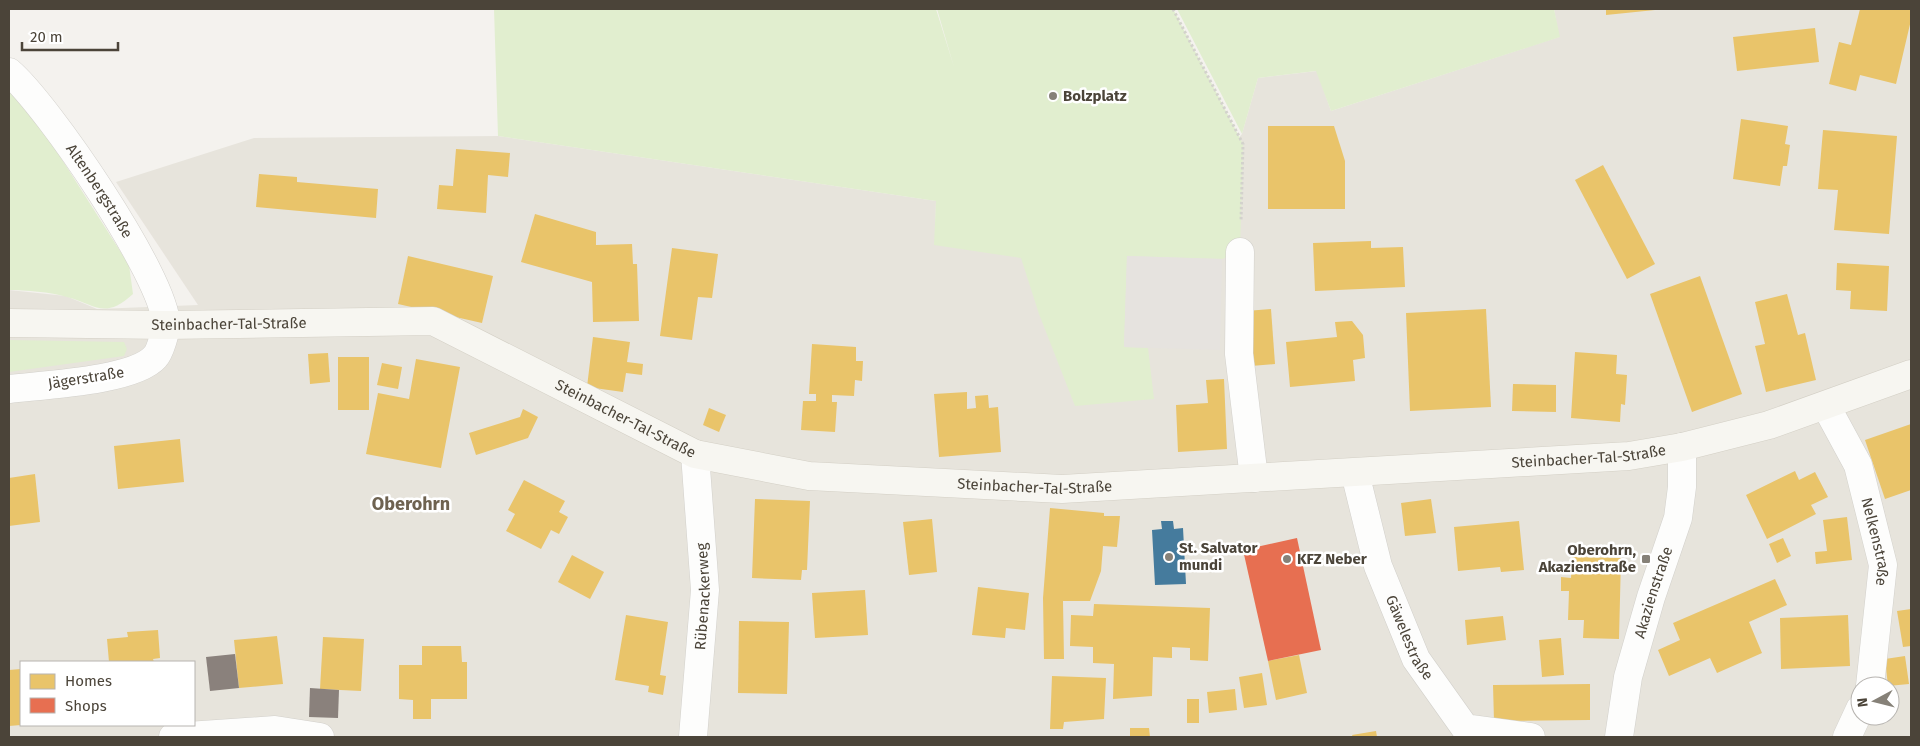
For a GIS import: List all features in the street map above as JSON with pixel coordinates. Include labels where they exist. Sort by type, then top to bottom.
[{"type":"main road","name":"Steinbacher-Tal-Straße","points":[[9,323],[166,325],[433,321],[695,454],[809,476],[1062,489],[1629,456],[1682,447],[1769,425],[1911,374]]},
{"type":"street","name":"Altenbergstraße","points":[[9,72],[62,133],[104,199],[153,281],[166,325]]},
{"type":"street","points":[[1240,252],[1239,354],[1254,478]]},
{"type":"street","name":"Jägerstraße","points":[[9,389],[112,376],[141,368],[156,356],[166,325]]},
{"type":"street","name":"Nelkenstraße","points":[[1826,406],[1858,465],[1883,565],[1871,676]]},
{"type":"street","name":"Akazienstraße","points":[[1619,737],[1628,676],[1651,597],[1678,518],[1682,487],[1682,447]]},
{"type":"street","name":"Rübenackerweg","points":[[693,737],[704,590],[695,454]]},
{"type":"street","name":"Gäwelestraße","points":[[1355,473],[1378,566],[1416,659],[1465,728],[1531,737]]},
{"type":"street","points":[[173,737],[275,730],[320,737]]},
{"type":"path","points":[[1173,9],[1242,144],[1240,252]]},
{"type":"shaded area","points":[[1554,9],[1911,9],[1911,737],[9,737],[9,290],[66,296],[97,309],[198,305],[116,182],[254,138],[498,136],[936,201],[935,245],[1234,143],[1242,134],[1258,78],[1317,71],[1331,111],[1559,37]]},
{"type":"shaded area","points":[[1127,256],[1222,259],[1220,350],[1124,347]]},
{"type":"green space","points":[[494,9],[936,9],[954,67],[937,9],[1173,9],[1243,144],[1240,252],[1222,259],[1127,256],[1124,347],[1148,348],[1154,399],[1075,406],[1039,314],[1021,258],[934,245],[936,201],[498,136]]},
{"type":"green space","points":[[1177,9],[1554,9],[1560,37],[1331,111],[1316,71],[1258,78],[1242,134]]},
{"type":"green space","points":[[9,91],[47,136],[129,265],[133,294],[115,307],[100,308],[53,294],[9,290]]},
{"type":"green space","points":[[9,340],[124,342],[127,349],[124,356],[9,372]]},
{"type":"building: Homes","points":[[1606,9],[1655,9],[1655,10],[1606,15]]},
{"type":"building: Homes","points":[[1860,9],[1911,9],[1911,20],[1896,84],[1860,75],[1856,91],[1829,84],[1839,42],[1851,45]]},
{"type":"building: Homes","points":[[1815,28],[1819,62],[1737,71],[1733,37]]},
{"type":"building: Homes","points":[[1741,119],[1788,126],[1785,144],[1790,145],[1787,166],[1783,166],[1780,186],[1733,179]]},
{"type":"building: Homes","points":[[1268,126],[1334,126],[1345,161],[1345,209],[1268,209]]},
{"type":"building: Homes","points":[[1823,130],[1897,136],[1889,234],[1834,230],[1838,190],[1818,189]]},
{"type":"building: Homes","points":[[456,149],[510,153],[508,177],[488,175],[486,213],[437,209],[439,185],[453,186]]},
{"type":"building: Homes","points":[[1603,165],[1655,264],[1627,279],[1575,180]]},
{"type":"building: Homes","points":[[259,174],[297,177],[297,182],[378,189],[376,218],[256,207]]},
{"type":"building: Homes","points":[[535,214],[596,232],[596,245],[632,244],[633,264],[637,264],[639,321],[593,322],[592,282],[521,262]]},
{"type":"building: Homes","points":[[1371,241],[1371,248],[1403,247],[1405,287],[1315,291],[1313,243]]},
{"type":"building: Homes","points":[[672,248],[718,254],[712,298],[698,297],[692,340],[660,336]]},
{"type":"building: Homes","points":[[408,256],[493,276],[482,323],[398,304]]},
{"type":"building: Homes","points":[[1837,263],[1889,266],[1887,311],[1850,309],[1851,291],[1836,290]]},
{"type":"building: Homes","points":[[1700,276],[1742,394],[1692,412],[1650,294]]},
{"type":"building: Homes","points":[[1787,294],[1798,335],[1805,333],[1816,380],[1766,392],[1755,346],[1765,344],[1755,302]]},
{"type":"building: Homes","points":[[1271,309],[1275,364],[1251,366],[1246,311]]},
{"type":"building: Homes","points":[[1486,309],[1491,407],[1410,411],[1406,313]]},
{"type":"building: Homes","points":[[1352,321],[1363,335],[1365,358],[1353,360],[1355,381],[1290,387],[1286,342],[1337,337],[1335,322]]},
{"type":"building: Homes","points":[[593,337],[630,342],[627,362],[643,364],[642,375],[626,373],[623,392],[587,387]]},
{"type":"building: Homes","points":[[812,344],[856,347],[856,361],[863,361],[862,381],[855,380],[854,396],[832,395],[832,402],[837,402],[835,432],[801,430],[803,401],[816,401],[816,394],[809,394]]},
{"type":"building: Homes","points":[[1575,352],[1617,355],[1616,374],[1627,375],[1625,405],[1621,404],[1620,422],[1571,418]]},
{"type":"building: Homes","points":[[328,353],[330,382],[310,384],[308,354]]},
{"type":"building: Homes","points":[[338,357],[369,357],[369,410],[338,410]]},
{"type":"building: Homes","points":[[416,359],[460,367],[441,468],[366,454],[378,393],[409,399]]},
{"type":"building: Homes","points":[[382,363],[402,367],[398,389],[377,385]]},
{"type":"building: Homes","points":[[1224,379],[1227,449],[1178,452],[1176,405],[1208,403],[1206,380]]},
{"type":"building: Homes","points":[[1513,384],[1556,385],[1556,412],[1512,411]]},
{"type":"building: Homes","points":[[967,392],[967,409],[976,408],[975,396],[988,395],[989,408],[998,407],[1001,452],[939,457],[934,394]]},
{"type":"building: Homes","points":[[709,408],[726,415],[719,432],[703,425]]},
{"type":"building: Homes","points":[[523,409],[538,417],[528,438],[476,455],[469,433],[520,417]]},
{"type":"building: Homes","points":[[1911,424],[1911,490],[1885,499],[1865,440]]},
{"type":"building: Homes","points":[[180,439],[184,482],[118,489],[114,446]]},
{"type":"building: Homes","points":[[1795,471],[1799,480],[1815,472],[1828,497],[1811,505],[1816,514],[1767,539],[1746,495]]},
{"type":"building: Homes","points":[[35,474],[40,522],[9,526],[9,478]]},
{"type":"building: Homes","points":[[524,480],[565,501],[559,512],[568,517],[559,534],[551,530],[541,549],[506,531],[515,514],[508,510]]},
{"type":"building: Homes","points":[[755,499],[810,501],[807,570],[802,570],[801,580],[752,578]]},
{"type":"building: Homes","points":[[1431,499],[1436,533],[1405,536],[1401,503]]},
{"type":"building: Homes","points":[[1050,508],[1104,513],[1104,516],[1120,516],[1117,547],[1103,546],[1101,571],[1090,601],[1063,601],[1064,659],[1044,659],[1043,598]]},
{"type":"building: Homes","points":[[1847,517],[1852,560],[1816,564],[1815,552],[1827,551],[1823,520]]},
{"type":"building: Homes","points":[[932,519],[937,572],[909,575],[903,522]]},
{"type":"building: Homes","points":[[1519,521],[1524,570],[1501,572],[1500,567],[1458,571],[1454,527]]},
{"type":"building: Homes","points":[[1783,538],[1791,556],[1777,563],[1769,544]]},
{"type":"building: Homes","points":[[572,555],[604,572],[590,599],[558,582]]},
{"type":"building: Homes","points":[[1572,557],[1621,558],[1619,639],[1583,638],[1584,620],[1568,620],[1569,591],[1561,591],[1561,577],[1571,578]]},
{"type":"building: Homes","points":[[1775,579],[1787,605],[1749,622],[1762,653],[1717,673],[1710,658],[1669,676],[1658,650],[1680,640],[1673,623]]},
{"type":"building: Homes","points":[[978,587],[1029,593],[1025,630],[1006,628],[1005,638],[972,635]]},
{"type":"building: Homes","points":[[865,590],[868,635],[815,638],[812,593]]},
{"type":"building: Homes","points":[[1094,604],[1210,608],[1208,661],[1190,660],[1190,648],[1172,647],[1172,658],[1153,657],[1152,696],[1113,699],[1114,664],[1093,663],[1093,647],[1070,646],[1071,615],[1093,616]]},
{"type":"building: Homes","points":[[1911,609],[1911,646],[1903,647],[1897,611]]},
{"type":"building: Homes","points":[[626,615],[668,622],[660,675],[666,676],[663,695],[648,692],[649,686],[615,680]]},
{"type":"building: Homes","points":[[1848,615],[1850,666],[1781,669],[1780,618]]},
{"type":"building: Homes","points":[[1503,616],[1506,640],[1467,645],[1465,620]]},
{"type":"building: Homes","points":[[739,621],[789,622],[787,694],[738,693]]},
{"type":"building: Homes","points":[[158,630],[160,658],[153,659],[154,661],[109,661],[107,639],[128,637],[127,632]]},
{"type":"building: Homes","points":[[277,636],[283,684],[239,688],[234,640]]},
{"type":"building: Homes","points":[[323,637],[364,639],[361,691],[320,689]]},
{"type":"building: Homes","points":[[1561,638],[1564,675],[1542,677],[1539,640]]},
{"type":"building: Homes","points":[[422,646],[461,646],[462,662],[467,662],[467,699],[431,699],[431,719],[413,719],[413,700],[399,699],[399,665],[422,665]]},
{"type":"building: Homes","points":[[1299,655],[1307,693],[1276,700],[1268,661]]},
{"type":"building: Homes","points":[[1905,656],[1909,684],[1900,685],[1900,676],[1887,676],[1885,659]]},
{"type":"building: Homes","points":[[20,669],[20,725],[9,726],[9,670]]},
{"type":"building: Homes","points":[[1262,673],[1267,705],[1244,708],[1239,677]]},
{"type":"building: Homes","points":[[1052,676],[1106,678],[1104,719],[1064,722],[1063,729],[1050,729]]},
{"type":"building: Homes","points":[[1590,684],[1590,720],[1494,721],[1493,685]]},
{"type":"building: Homes","points":[[1235,689],[1237,710],[1209,713],[1207,692]]},
{"type":"building: Homes","points":[[1187,699],[1199,699],[1199,723],[1187,723]]},
{"type":"building: Homes","points":[[1130,728],[1149,728],[1150,737],[1130,737]]},
{"type":"building: Homes","points":[[1376,731],[1377,737],[1353,737],[1352,735]]},
{"type":"building: Shops","points":[[1297,538],[1321,650],[1268,661],[1243,550]]},
{"type":"building: Public","name":"St. Salvator mundi","points":[[1161,521],[1173,521],[1174,529],[1183,528],[1186,584],[1155,585],[1152,530],[1162,529]]},
{"type":"building: Industry","points":[[235,654],[239,688],[210,691],[206,657]]},
{"type":"building: Industry","points":[[310,688],[339,690],[338,718],[309,717]]},
{"type":"place","name":"Bolzplatz","points":[[1053,96]]},
{"type":"place","name":"St. Salvator mundi","points":[[1169,557]]},
{"type":"place","name":"KFZ Neber","points":[[1287,559]]},
{"type":"place","name":"Oberohrn, Akazienstraße","points":[[1646,559]]},
{"type":"district","name":"Oberohrn","points":[[411,504]]}]
